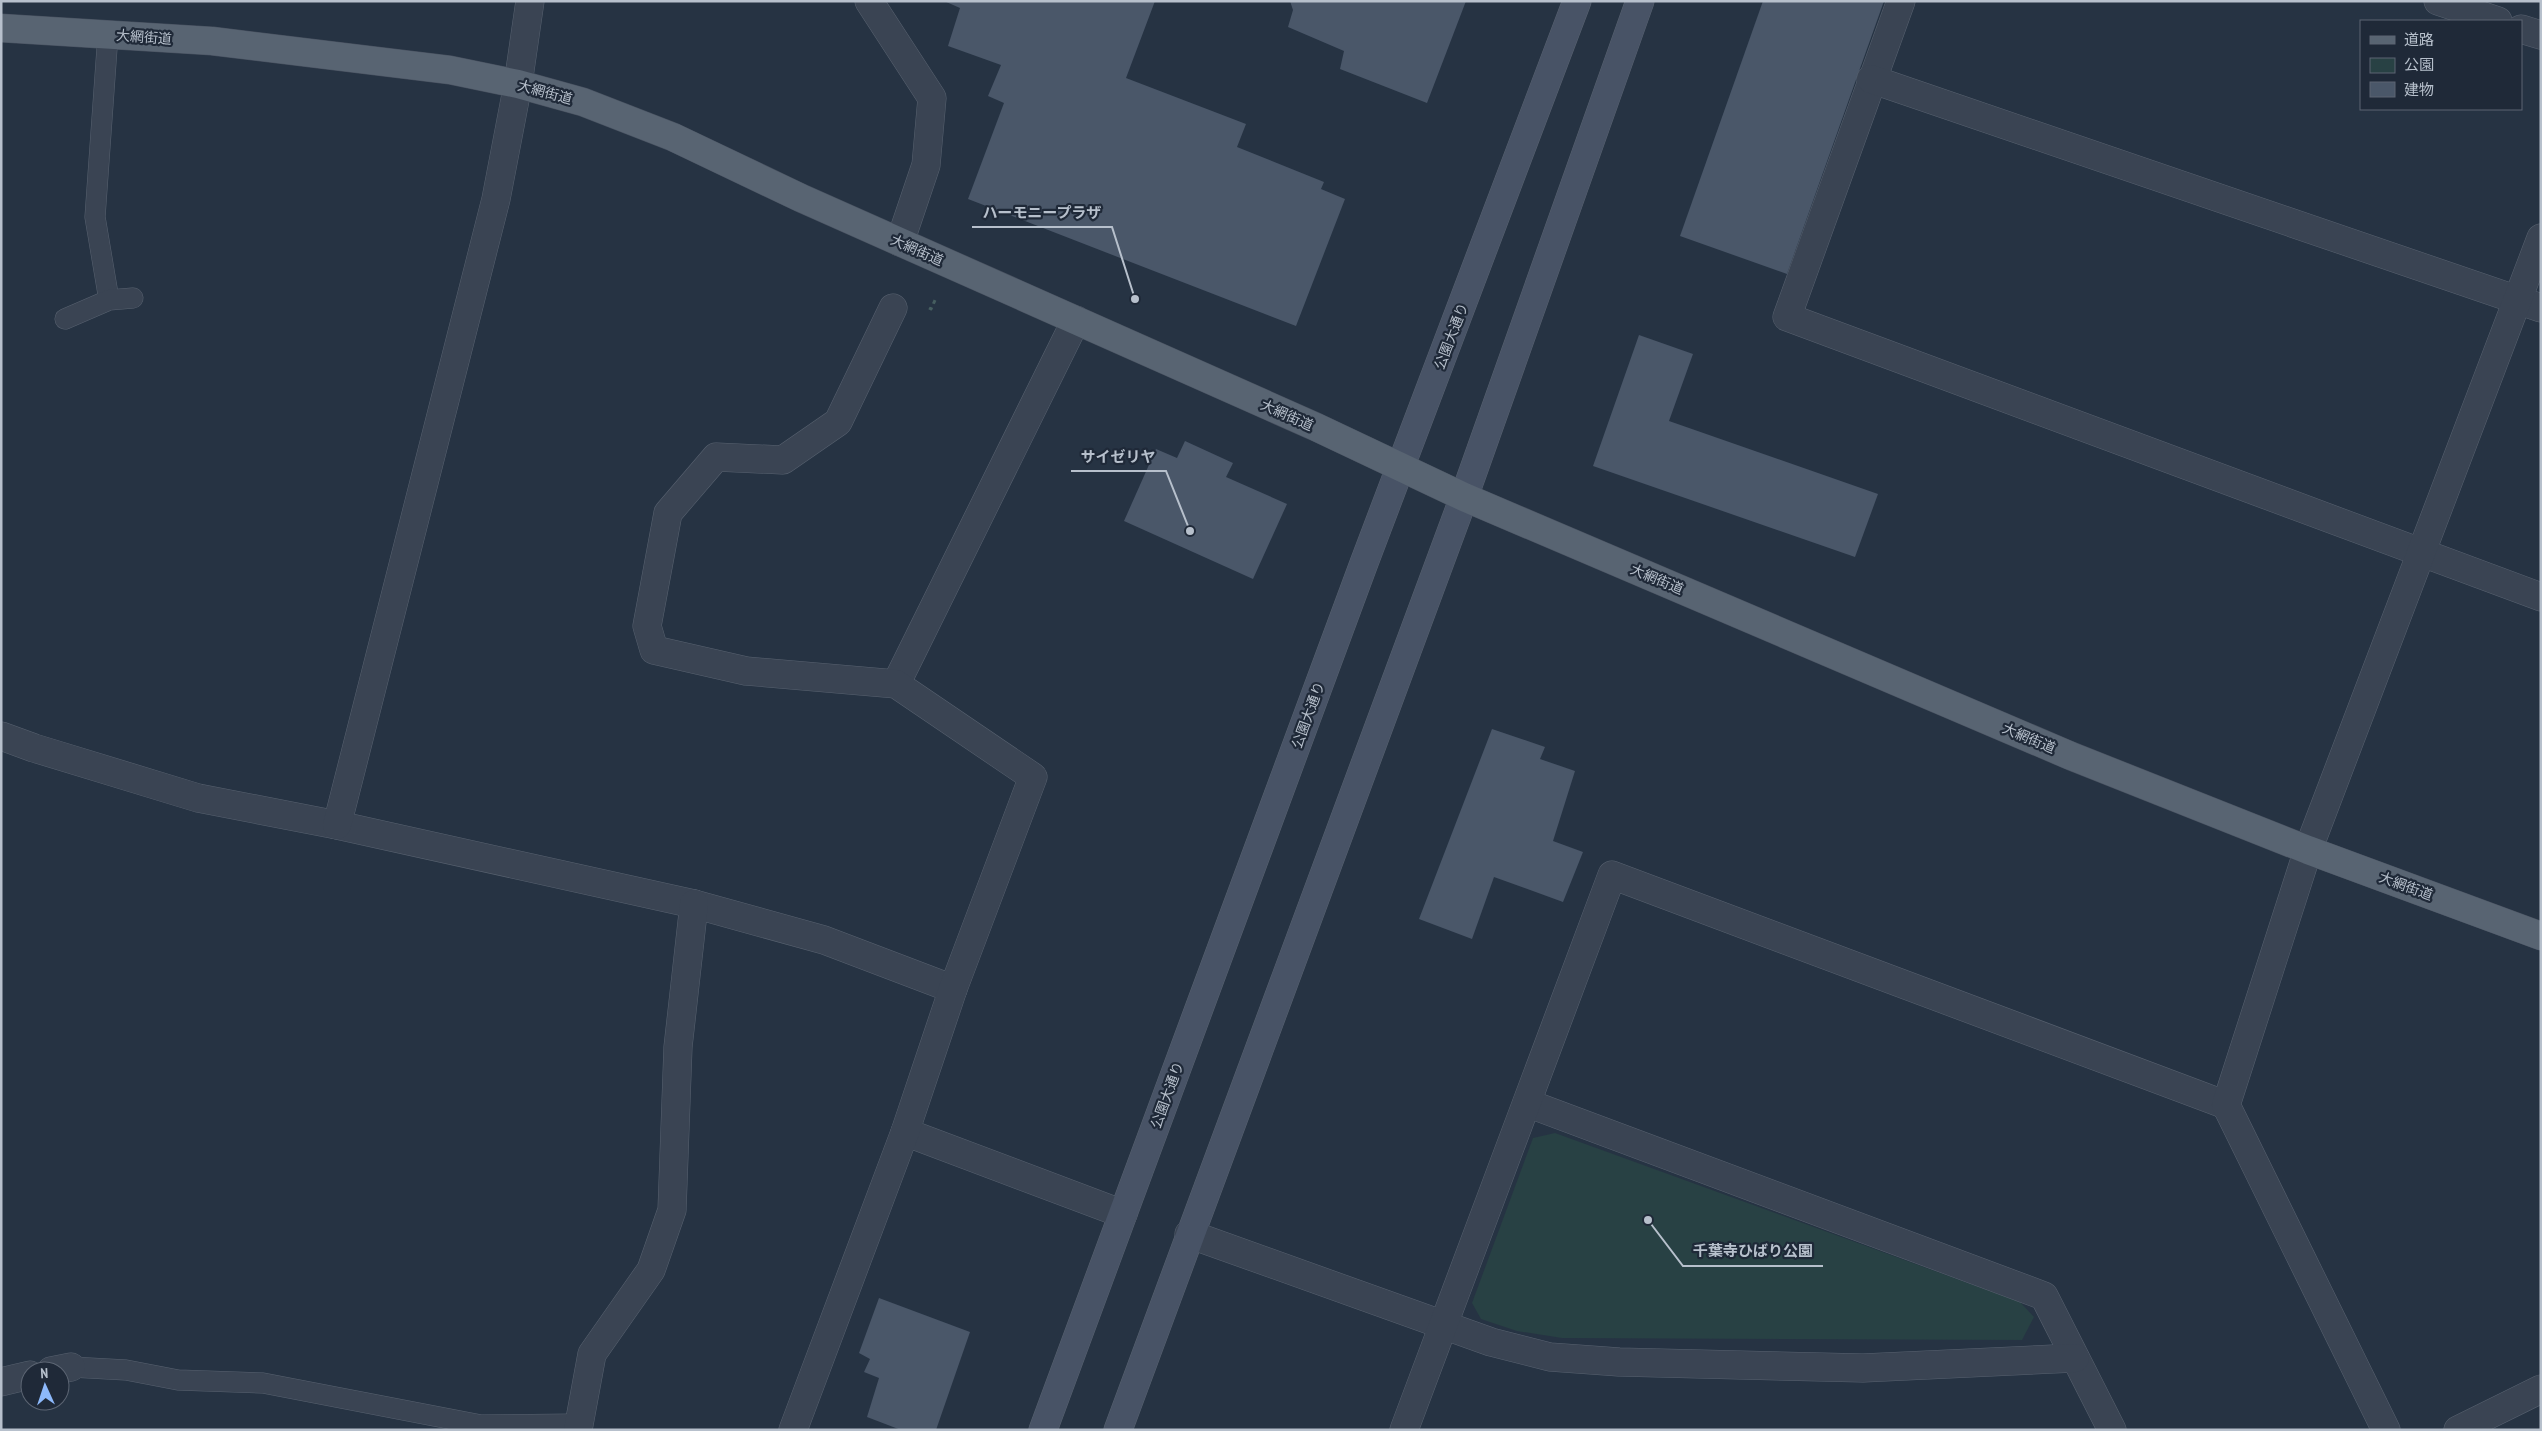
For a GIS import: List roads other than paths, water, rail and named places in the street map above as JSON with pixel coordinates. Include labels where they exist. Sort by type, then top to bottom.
[{"type":"main road","name":"大網街道","points":[[1,28],[222,42],[450,70],[518,84],[583,102],[673,137],[900,242],[1401,466],[1464,497],[2071,756],[2308,850],[2541,936]]},
{"type":"street","points":[[336,825],[496,199],[518,84],[530,1]]},
{"type":"street","points":[[869,1],[932,98],[926,165],[900,242]]},
{"type":"street","name":"公園大通り","points":[[1042,1430],[1401,466],[1577,1]]},
{"type":"street","points":[[1118,1430],[1189,1234],[1464,497],[1640,1]]},
{"type":"street","points":[[1901,1],[1787,317],[2423,552],[2541,598]]},
{"type":"street","points":[[2438,1],[2495,20]]},
{"type":"street","points":[[2522,29],[2541,35]]},
{"type":"street","points":[[1871,80],[2530,304]]},
{"type":"street","points":[[2226,1105],[2308,850],[2423,552],[2530,304],[2541,238]]},
{"type":"street","points":[[793,1430],[905,1132],[953,989],[1033,778],[896,684],[746,671],[654,650],[647,626],[668,513],[716,457],[783,460],[838,422],[893,308]]},
{"type":"street","points":[[896,684],[1076,320]]},
{"type":"street","points":[[1,736],[34,748],[198,798],[336,825],[694,904],[824,940],[953,989]]},
{"type":"street","points":[[1404,1430],[1612,875],[2226,1105],[2386,1430]]},
{"type":"street","points":[[578,1427],[592,1354],[651,1270],[672,1210],[678,1048],[694,904]]},
{"type":"street","points":[[1527,1103],[2044,1296],[2112,1430]]},
{"type":"street","points":[[905,1132],[1123,1214]]},
{"type":"street","points":[[1189,1234],[1443,1326],[1490,1342],[1550,1357],[1619,1362],[1863,1368],[2075,1358]]},
{"type":"street","points":[[1,1382],[20,1377]]},
{"type":"street","points":[[2458,1430],[2541,1389]]},
{"type":"lane","points":[[108,34],[95,217],[109,300]]},
{"type":"lane","points":[[66,319],[109,300],[133,298]]},
{"type":"lane","points":[[70,1369],[126,1370],[178,1380],[263,1383],[481,1425],[578,1427]]},
{"type":"place","name":"ハーモニープラザ","points":[[1135,299]]},
{"type":"place","name":"サイゼリヤ","points":[[1190,531]]},
{"type":"place","name":"千葉寺ひばり公園","points":[[1648,1220]]}]
